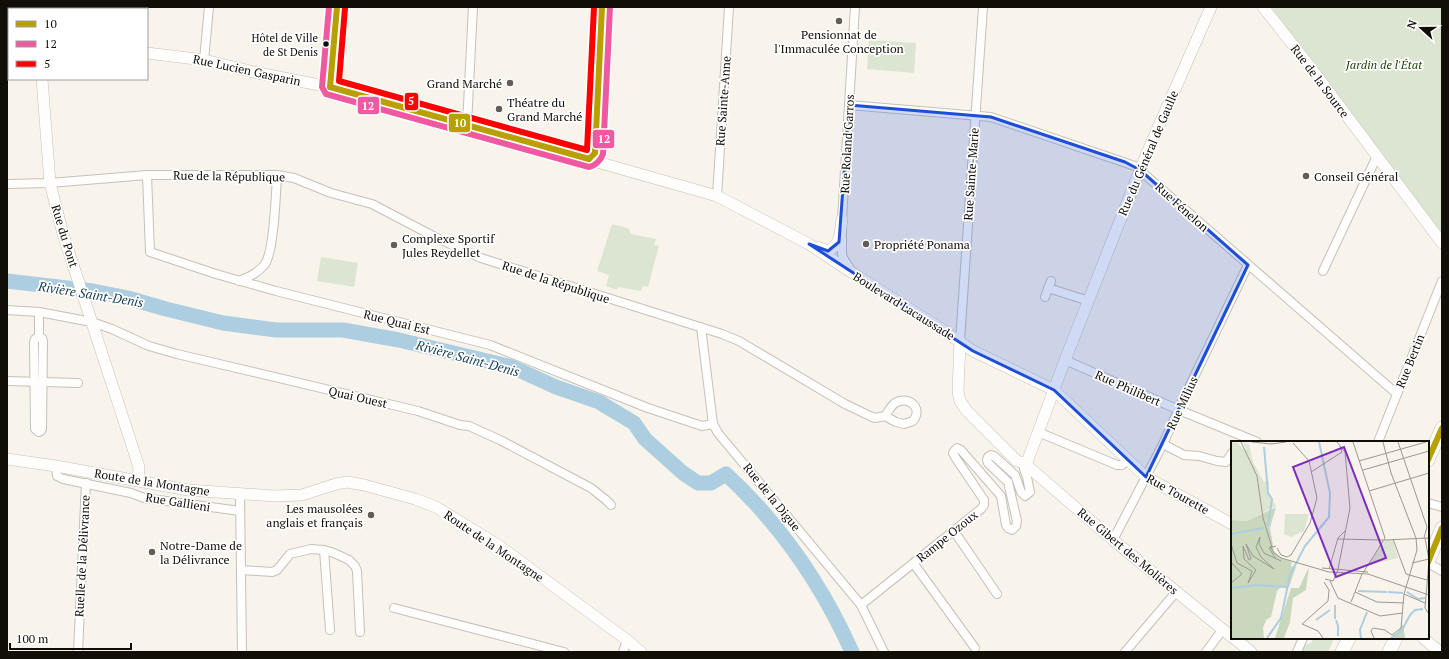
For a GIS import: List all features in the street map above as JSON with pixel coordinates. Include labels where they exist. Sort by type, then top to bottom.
[{"type":"main road","points":[[1429,458],[1442,428]]},
{"type":"main road","points":[[1429,560],[1442,528]]},
{"type":"main road","points":[[1342,652],[1348,639]]},
{"type":"main road","points":[[1389,652],[1396,639]]},
{"type":"street","points":[[204,60],[208,7]]},
{"type":"street","points":[[330,88],[337,7]]},
{"type":"street","points":[[467,125],[473,7]]},
{"type":"street","points":[[589,159],[595,153],[602,7]]},
{"type":"street","name":"Rue Sainte-Anne","points":[[717,196],[729,7]]},
{"type":"street","name":"Rue Roland Garros","points":[[855,7],[842,219],[843,258],[856,276]]},
{"type":"street","name":"Rue Sainte-Marie","points":[[960,347],[983,7]]},
{"type":"street","name":"Rue du Général de Gaulle","points":[[1026,465],[1065,360],[1140,170],[1212,7]]},
{"type":"street","name":"Rue de la Source","points":[[1264,7],[1442,243]]},
{"type":"street","name":"Rue Lucien Gasparin","points":[[148,54],[204,60],[330,88],[589,159],[717,196]]},
{"type":"street","name":"Rue du Pont","points":[[42,80],[50,183],[63,234],[138,467],[138,481]]},
{"type":"street","name":"Rue Fénelon","points":[[849,105],[990,117],[1125,162],[1140,170],[1396,394]]},
{"type":"street","points":[[1323,271],[1377,156]]},
{"type":"street","name":"Rue de la République","points":[[7,184],[50,183],[147,175],[278,175],[294,178],[331,193],[377,207],[437,238],[481,258],[701,327],[739,341],[845,404],[875,418],[885,416]]},
{"type":"street","name":"Rue Quai Est","points":[[147,175],[150,252],[239,281],[490,345],[648,408],[702,426],[713,424]]},
{"type":"street","points":[[239,281],[248,278],[259,271],[266,263],[270,249],[278,175]]},
{"type":"street","name":"Boulevard Lacaussade","points":[[717,196],[809,244],[960,347],[958,392],[960,402],[967,411],[1017,461],[1026,465]]},
{"type":"street","points":[[809,244],[828,251],[836,247],[842,219]]},
{"type":"street","name":"Rue Milius","points":[[1113,540],[1163,444],[1248,266]]},
{"type":"street","name":"Rue Bertin","points":[[1378,441],[1442,281]]},
{"type":"street","points":[[1045,297],[1050,285],[1088,301]]},
{"type":"street","name":"Quai Ouest","points":[[7,310],[39,312],[92,322],[112,329],[149,346],[177,354],[418,411],[460,425],[469,426],[500,440],[584,485],[611,505]]},
{"type":"street","points":[[38,337],[42,338],[43,341],[42,429],[39,432],[35,429],[34,382],[34,342],[38,337],[39,312]]},
{"type":"street","name":"Rue de la Digue","points":[[701,327],[713,424],[718,433],[861,605],[884,652]]},
{"type":"street","name":"Rue Tourette","points":[[960,347],[1054,390],[1146,477],[1231,523]]},
{"type":"street","name":"Rue Philibert","points":[[1065,360],[1239,438],[1252,441]]},
{"type":"street","points":[[7,381],[78,382]]},
{"type":"street","points":[[1038,432],[1117,466],[1122,465],[1128,460]]},
{"type":"street","points":[[1163,444],[1184,454],[1200,456],[1222,463],[1226,462],[1231,454]]},
{"type":"street","name":"Rampe Ozoux","points":[[861,605],[981,510],[984,505],[984,500],[955,457],[954,453],[957,448],[961,450],[1001,496],[1006,525],[1012,530],[1016,526],[1017,521],[1008,482],[988,463],[987,460],[991,455],[994,456],[1015,475],[1021,492],[1025,496],[1030,492],[1028,477],[1024,469],[1026,465]]},
{"type":"street","name":"Route de la Montagne","points":[[7,459],[56,466],[188,490],[274,496],[302,495],[336,484],[354,483],[415,499],[436,507],[498,545],[634,646],[648,652]]},
{"type":"street","name":"Rue Gibert des Molières","points":[[1026,465],[1113,540],[1231,636]]},
{"type":"street","name":"Rue Gallieni","points":[[56,466],[57,476],[60,478],[131,493],[144,498],[240,511]]},
{"type":"street","name":"Ruelle de la Délivrance","points":[[78,652],[86,483]]},
{"type":"street","points":[[240,494],[242,652]]},
{"type":"street","points":[[1429,503],[1442,507]]},
{"type":"street","points":[[954,531],[996,594]]},
{"type":"street","points":[[241,570],[272,572],[282,566],[290,554],[311,549],[324,550],[342,556],[356,566],[360,632]]},
{"type":"street","points":[[324,550],[330,630]]},
{"type":"street","points":[[1429,563],[1442,571]]},
{"type":"street","points":[[914,564],[975,648]]},
{"type":"street","points":[[1125,652],[1177,591]]},
{"type":"street","points":[[394,608],[564,652]]},
{"type":"street","points":[[1206,652],[1222,629]]},
{"type":"street","name":"Rue Gibert des Molières","points":[[1235,639],[1248,651]]},
{"type":"street","points":[[1297,652],[1303,639]]},
{"type":"street","points":[[1424,639],[1438,652]]},
{"type":"street","points":[[622,652],[634,646]]},
{"type":"highlighted area","points":[[849,105],[991,117],[1125,162],[1140,170],[1248,265],[1146,477],[1054,390],[973,351],[809,244],[828,251],[839,242]]},
{"type":"green space","name":"Jardin de l'État","points":[[1271,7],[1442,7],[1442,235],[1440,234]]},
{"type":"green space","points":[[869,40],[916,43],[914,73],[867,69]]},
{"type":"green space","points":[[612,224],[628,228],[631,234],[656,239],[654,245],[659,246],[648,287],[643,286],[641,291],[618,287],[617,290],[606,286],[609,275],[597,271]]},
{"type":"green space","points":[[321,257],[358,263],[354,287],[317,281]]},
{"type":"green space","points":[[1313,639],[1334,639],[1328,652],[1301,652],[1304,645],[1311,643]]},
{"type":"waterway","name":"Rivière Saint-Denis","points":[[7,281],[93,291],[128,298],[223,323],[276,330],[343,330],[399,340],[512,367],[556,387],[599,402],[634,423],[645,439],[683,473],[698,483],[711,483],[726,474],[746,493],[782,535],[813,579],[852,652]]},
{"type":"transit line","name":"12","points":[[329,7],[322,87],[326,94],[589,167],[598,162],[603,154],[610,7]]},
{"type":"transit line","name":"10","points":[[330,87],[337,7]]},
{"type":"transit line","name":"5","points":[[345,8],[339,81],[587,150],[594,7]]},
{"type":"transit line","name":"10","points":[[589,159],[595,153],[602,7]]},
{"type":"transit line","name":"10","points":[[330,87],[589,159]]},
{"type":"transit line","name":"10","points":[[1429,458],[1442,428]]},
{"type":"transit line","name":"10","points":[[1429,560],[1442,528]]},
{"type":"place","name":"Pensionnat de l'Immaculée Conception","points":[[839,21]]},
{"type":"place","name":"Hôtel de Ville de St Denis","points":[[326,44]]},
{"type":"place","name":"Grand Marché","points":[[510,83]]},
{"type":"place","name":"Théatre du Grand Marché","points":[[499,109]]},
{"type":"place","name":"Conseil Général","points":[[1306,176]]},
{"type":"place","name":"Propriété Ponama","points":[[866,244]]},
{"type":"place","name":"Complexe Sportif Jules Reydellet","points":[[394,245]]},
{"type":"place","name":"Les mausolées anglais et français","points":[[371,515]]},
{"type":"place","name":"Notre-Dame de la Délivrance","points":[[152,552]]}]
